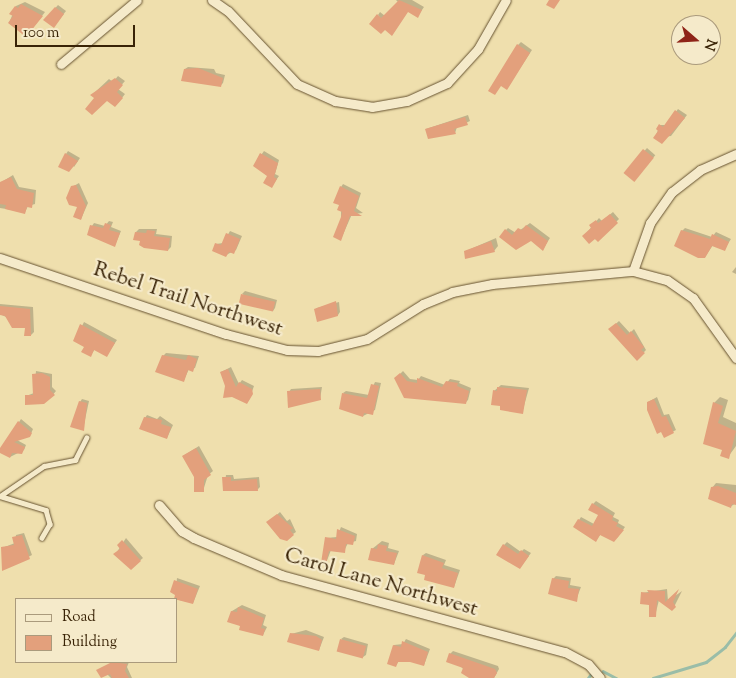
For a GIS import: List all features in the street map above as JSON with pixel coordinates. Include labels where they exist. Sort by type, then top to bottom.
[{"type":"street","points":[[61,64],[137,0]]},
{"type":"street","points":[[212,0],[228,11],[297,84],[335,101],[372,107],[407,101],[447,83],[478,49],[506,0]]},
{"type":"street","points":[[634,271],[650,223],[672,192],[700,170],[736,154]]},
{"type":"street","name":"Rebel Trail Northwest","points":[[0,258],[226,334],[287,350],[318,351],[367,339],[423,304],[452,292],[492,284],[634,271],[667,280],[693,298],[736,358]]},
{"type":"street","name":"Carol Lane Northwest","points":[[159,505],[182,531],[194,538],[281,575],[565,652],[588,664],[600,678]]},
{"type":"lane","points":[[0,496],[44,466],[75,460],[86,438]]},
{"type":"lane","points":[[0,496],[46,510],[50,524],[42,538]]},
{"type":"building","points":[[399,0],[422,10],[418,18],[408,12],[392,36],[385,30],[381,34],[369,24],[377,14],[381,18]]},
{"type":"building","points":[[549,0],[560,0],[554,9],[546,5]]},
{"type":"building","points":[[21,4],[43,16],[26,37],[8,23],[13,16],[9,14],[15,6],[18,8]]},
{"type":"building","points":[[55,7],[64,14],[54,28],[43,20]]},
{"type":"building","points":[[517,44],[530,53],[507,90],[501,86],[495,95],[488,91]]},
{"type":"building","points":[[198,68],[223,78],[221,87],[181,81],[184,69]]},
{"type":"building","points":[[115,78],[123,85],[117,92],[123,98],[115,107],[107,101],[92,115],[85,109],[94,98],[90,95]]},
{"type":"building","points":[[675,110],[685,118],[662,144],[653,138],[658,131],[656,129],[659,124],[663,127]]},
{"type":"building","points":[[465,117],[468,125],[454,129],[456,134],[428,139],[425,129]]},
{"type":"building","points":[[643,149],[654,158],[634,182],[623,173]]},
{"type":"building","points":[[65,153],[78,161],[69,172],[58,167]]},
{"type":"building","points":[[260,153],[278,163],[274,177],[277,179],[272,188],[263,183],[267,176],[253,166]]},
{"type":"building","points":[[11,177],[17,189],[34,193],[32,208],[27,207],[25,214],[5,209],[6,205],[0,204],[0,182]]},
{"type":"building","points":[[76,185],[86,206],[81,220],[73,217],[77,207],[69,205],[66,198],[71,186]]},
{"type":"building","points":[[340,186],[359,196],[354,211],[362,216],[350,216],[341,241],[333,237],[342,212],[337,210],[339,205],[333,203]]},
{"type":"building","points":[[610,214],[618,223],[598,242],[595,239],[589,244],[582,236],[591,228],[589,225],[596,220],[598,223]]},
{"type":"building","points":[[105,223],[111,225],[109,230],[120,233],[115,247],[87,235],[90,225],[103,228]]},
{"type":"building","points":[[526,225],[548,241],[543,251],[531,241],[516,250],[499,237],[505,229],[512,235],[518,228],[522,230]]},
{"type":"building","points":[[147,230],[155,231],[154,236],[170,238],[168,251],[144,248],[139,245],[140,241],[133,240],[135,232],[146,233]]},
{"type":"building","points":[[681,230],[710,239],[712,234],[729,242],[725,251],[712,246],[705,258],[698,258],[674,246]]},
{"type":"building","points":[[226,233],[240,239],[234,254],[229,252],[226,257],[212,251],[215,243],[221,245]]},
{"type":"building","points":[[491,241],[495,252],[465,259],[464,251]]},
{"type":"building","points":[[241,294],[275,302],[273,312],[239,304]]},
{"type":"building","points":[[336,301],[338,316],[317,322],[314,309]]},
{"type":"building","points":[[0,306],[30,309],[31,336],[24,336],[25,328],[12,328],[5,316],[0,315]]},
{"type":"building","points":[[616,323],[627,335],[631,331],[644,347],[641,350],[645,353],[637,361],[608,329]]},
{"type":"building","points":[[80,324],[115,343],[107,357],[94,350],[91,357],[81,352],[84,347],[73,341]]},
{"type":"building","points":[[162,355],[186,360],[188,355],[197,359],[193,372],[188,370],[184,382],[155,372]]},
{"type":"building","points":[[228,369],[236,387],[239,382],[252,389],[253,394],[247,404],[232,397],[223,398],[225,386],[220,372]]},
{"type":"building","points":[[42,373],[50,377],[50,390],[55,395],[44,404],[25,405],[25,395],[33,395],[32,374]]},
{"type":"building","points":[[400,373],[407,381],[417,383],[417,378],[442,387],[446,381],[458,383],[457,386],[469,391],[466,404],[404,398],[394,378]]},
{"type":"building","points":[[371,384],[379,386],[373,415],[364,413],[363,417],[339,409],[342,393],[367,398]]},
{"type":"building","points":[[497,387],[527,390],[523,414],[500,410],[500,406],[491,405],[493,390],[497,391]]},
{"type":"building","points":[[320,389],[321,400],[288,408],[287,391]]},
{"type":"building","points":[[654,399],[662,417],[666,416],[674,433],[664,438],[661,432],[657,434],[647,410],[647,402]]},
{"type":"building","points":[[79,401],[87,403],[84,431],[70,427]]},
{"type":"building","points":[[713,402],[723,406],[718,423],[736,431],[729,459],[720,456],[722,450],[703,444]]},
{"type":"building","points":[[144,417],[162,420],[161,424],[171,427],[167,439],[139,429]]},
{"type":"building","points":[[18,421],[32,433],[30,437],[14,442],[25,447],[22,454],[12,453],[10,458],[0,453],[0,448]]},
{"type":"building","points":[[196,448],[211,475],[204,480],[204,492],[194,492],[194,477],[182,456]]},
{"type":"building","points":[[222,477],[231,477],[231,481],[257,479],[258,491],[223,491]]},
{"type":"building","points":[[718,486],[736,493],[736,505],[732,504],[731,508],[708,499],[711,487]]},
{"type":"building","points":[[592,503],[613,516],[612,520],[618,523],[616,526],[624,530],[614,542],[600,535],[596,542],[573,527],[578,519],[592,526],[598,515],[588,510]]},
{"type":"building","points":[[277,514],[293,528],[290,530],[294,535],[287,541],[280,539],[266,522]]},
{"type":"building","points":[[337,529],[355,536],[353,545],[346,544],[345,553],[329,551],[326,564],[321,563],[325,537],[336,539]]},
{"type":"building","points":[[22,535],[30,559],[2,571],[1,547],[14,545],[12,537]]},
{"type":"building","points":[[122,540],[141,561],[131,570],[113,554],[120,549],[117,545]]},
{"type":"building","points":[[378,544],[387,546],[386,551],[397,553],[394,565],[368,560],[371,548],[377,549]]},
{"type":"building","points":[[503,544],[518,554],[521,550],[529,556],[520,569],[496,555]]},
{"type":"building","points":[[422,555],[444,563],[442,568],[458,573],[454,588],[424,580],[425,575],[417,573]]},
{"type":"building","points":[[552,578],[569,581],[568,588],[579,589],[577,602],[548,594]]},
{"type":"building","points":[[174,580],[198,589],[193,604],[178,600],[170,592]]},
{"type":"building","points":[[679,589],[673,602],[676,607],[672,611],[657,600],[656,617],[649,617],[649,605],[640,604],[641,592],[649,593],[647,590],[665,591],[665,602]]},
{"type":"building","points":[[238,607],[264,618],[261,628],[265,629],[263,636],[239,630],[240,626],[227,622],[231,611],[237,612]]},
{"type":"building","points":[[290,633],[316,636],[322,640],[319,651],[287,642]]},
{"type":"building","points":[[340,639],[366,646],[363,659],[337,652]]},
{"type":"building","points":[[402,641],[428,652],[424,666],[410,662],[398,662],[396,667],[387,664],[393,645],[401,647]]},
{"type":"building","points":[[449,653],[495,669],[497,673],[494,678],[469,678],[461,673],[463,668],[446,662]]},
{"type":"building","points":[[110,663],[127,664],[125,671],[129,678],[112,678],[110,674],[101,678],[96,670]]},
{"type":"waterway","points":[[653,678],[706,662],[725,647],[736,633]]},
{"type":"waterway","points":[[603,671],[616,678]]},
{"type":"waterway","points":[[588,678],[591,674]]}]
